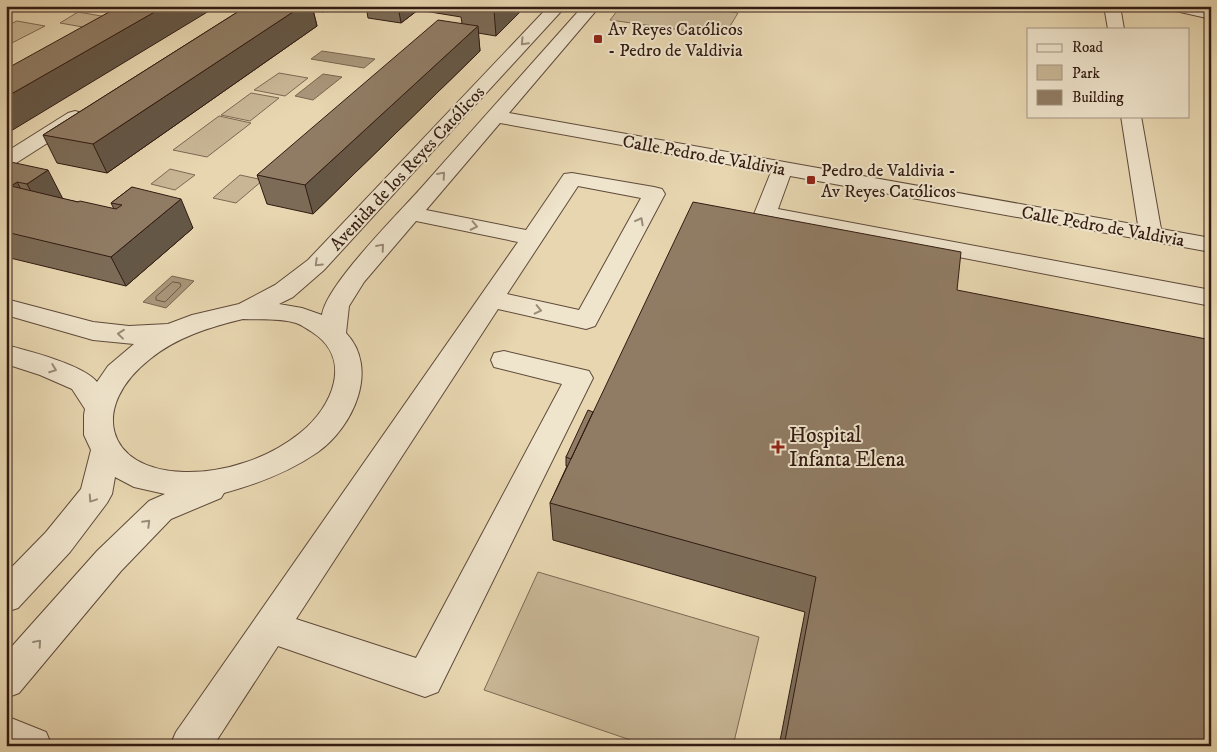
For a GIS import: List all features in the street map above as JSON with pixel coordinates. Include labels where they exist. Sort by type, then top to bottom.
[{"type":"street","name":"Avenida de los Reyes Católicos","points":[[243,311],[284,291],[316,265],[558,6]]},
{"type":"street","name":"Avenida de los Reyes Católicos","points":[[333,333],[336,306],[355,276],[592,6]]},
{"type":"street","points":[[1112,6],[1116,28]]},
{"type":"street","points":[[1173,6],[1211,14]]},
{"type":"street","points":[[6,161],[90,108]]},
{"type":"street","name":"Calle Pedro de Valdivia","points":[[494,116],[782,170],[1211,245]]},
{"type":"street","points":[[1131,118],[1151,235]]},
{"type":"street","points":[[775,239],[757,236],[782,170]]},
{"type":"street","points":[[190,746],[270,627],[491,299],[572,179],[654,194],[586,320],[491,299]]},
{"type":"street","points":[[415,206],[537,231]]},
{"type":"street","points":[[765,213],[1211,298]]},
{"type":"street","points":[[6,307],[93,331],[129,335],[170,333]]},
{"type":"street","points":[[6,680],[109,561],[160,510],[276,463],[314,439],[339,410],[350,381],[348,354],[333,333],[309,318],[278,312],[243,311],[206,319],[170,333],[138,354],[113,379],[99,407],[97,431],[105,452],[125,470],[155,482],[192,485],[232,480]]},
{"type":"street","points":[[6,354],[50,368],[82,382],[99,407]]},
{"type":"street","points":[[270,627],[425,679],[579,378],[504,360]]},
{"type":"street","points":[[6,597],[58,542],[96,494],[105,452]]},
{"type":"street","points":[[6,735],[32,746]]},
{"type":"green space","points":[[621,6],[691,6],[738,13],[724,36],[610,20]]},
{"type":"green space","points":[[78,12],[125,20],[106,31],[60,23]]},
{"type":"green space","points":[[17,21],[45,26],[6,46],[6,26]]},
{"type":"green space","points":[[279,73],[308,78],[285,96],[254,90]]},
{"type":"green space","points":[[251,93],[279,98],[250,121],[221,115]]},
{"type":"green space","points":[[219,116],[251,123],[207,157],[173,150]]},
{"type":"green space","points":[[170,169],[195,175],[175,190],[151,184]]},
{"type":"green space","points":[[240,175],[263,180],[236,203],[213,198]]},
{"type":"green space","points":[[538,572],[759,637],[733,746],[648,746],[484,690]]},
{"type":"water","points":[[322,51],[375,59],[364,68],[311,59]]},
{"type":"water","points":[[323,74],[342,77],[313,100],[295,96]]},
{"type":"water","points":[[172,276],[194,281],[166,308],[143,302]]},
{"type":"building","points":[[120,6],[165,6],[6,97],[6,69]]},
{"type":"building","points":[[247,6],[302,6],[93,144],[43,135]]},
{"type":"building","points":[[469,6],[498,6],[494,10]]},
{"type":"building","points":[[438,20],[478,26],[305,185],[257,175]]},
{"type":"building","points":[[6,161],[48,170],[27,184],[17,182],[11,186],[78,202],[116,209],[122,205],[111,203],[132,187],[181,199],[111,257],[6,232]]},
{"type":"building","points":[[693,202],[961,252],[957,290],[1211,340],[1211,746],[784,746],[816,577],[550,503]]},
{"type":"building","points":[[588,410],[593,412],[571,459],[566,457]]},
{"type":"place","name":"Av Reyes Católicos - Pedro de Valdivia","points":[[598,39]]},
{"type":"place","name":"Pedro de Valdivia - Av Reyes Católicos","points":[[811,180]]},
{"type":"place","name":"Hospital Infanta Elena","points":[[778,447]]}]
